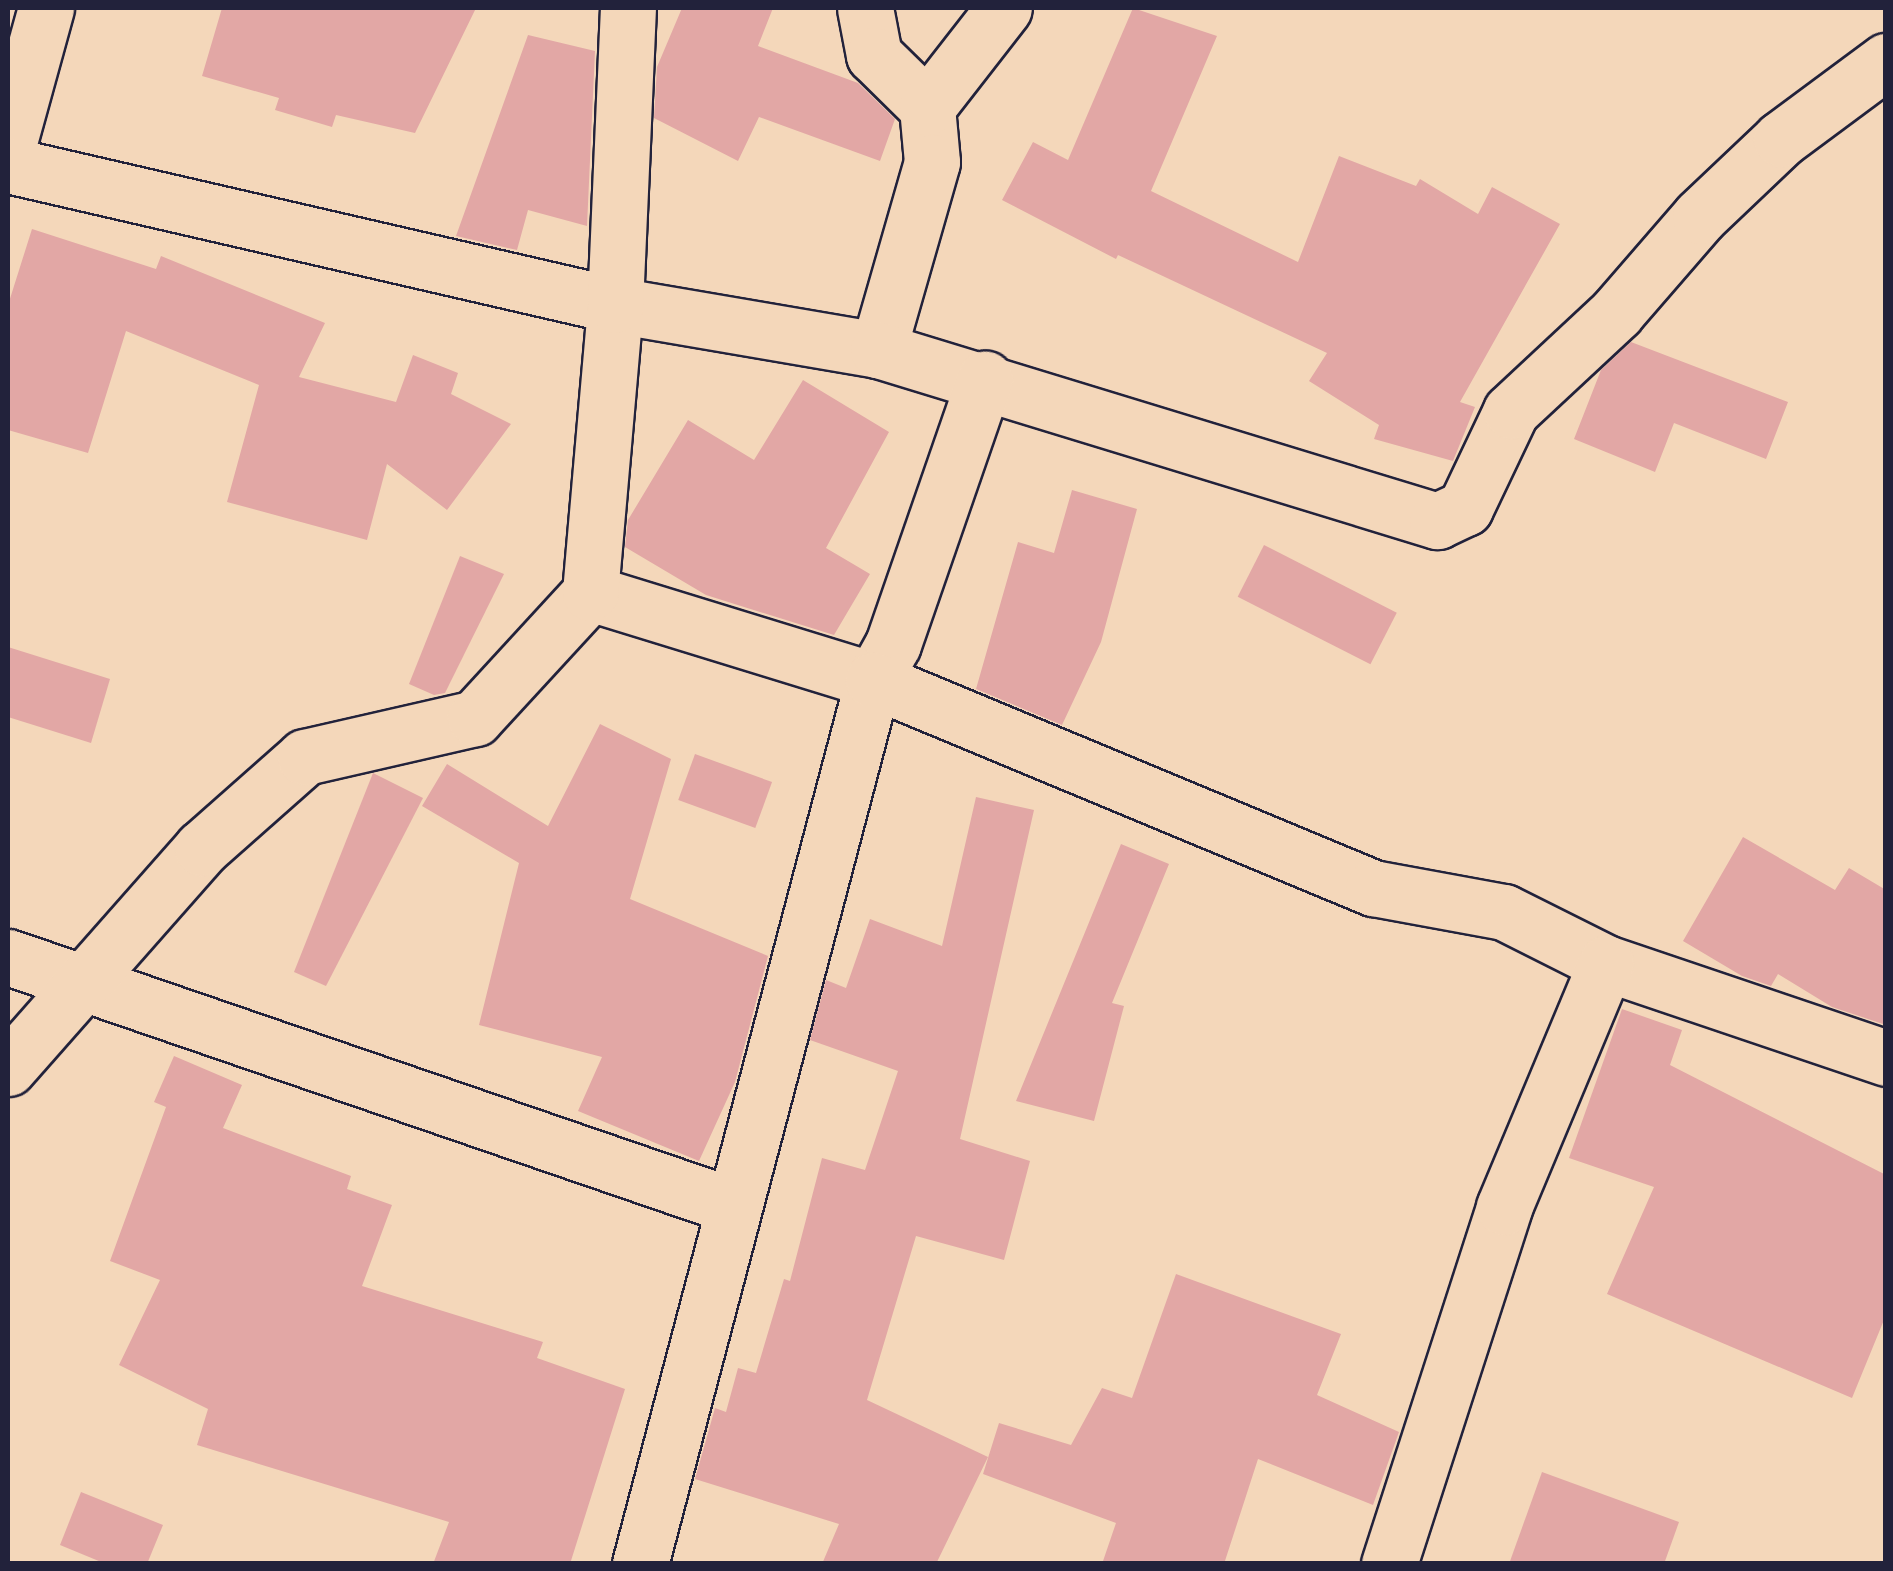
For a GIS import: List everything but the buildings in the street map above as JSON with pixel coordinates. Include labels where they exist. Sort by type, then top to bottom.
[{"type":"street","points":[[8,146],[46,8]]},
{"type":"street","points":[[8,1068],[78,981],[202,848],[305,757],[476,718],[590,593],[616,306],[628,8]]},
{"type":"street","points":[[865,8],[874,55],[927,106],[932,162],[878,350]]},
{"type":"street","points":[[927,106],[1004,8]]},
{"type":"street","points":[[8,165],[616,306],[878,350],[985,379],[1437,521],[1464,508],[1511,411],[1616,312],[1700,216],[1781,139],[1886,61]]},
{"type":"street","points":[[640,1564],[873,680],[893,644],[985,379]]},
{"type":"street","points":[[590,593],[873,680],[1373,888],[1504,912],[1606,962],[1886,1058]]},
{"type":"street","points":[[8,957],[733,1206]]},
{"type":"street","points":[[1389,1564],[1504,1207],[1606,962]]}]
